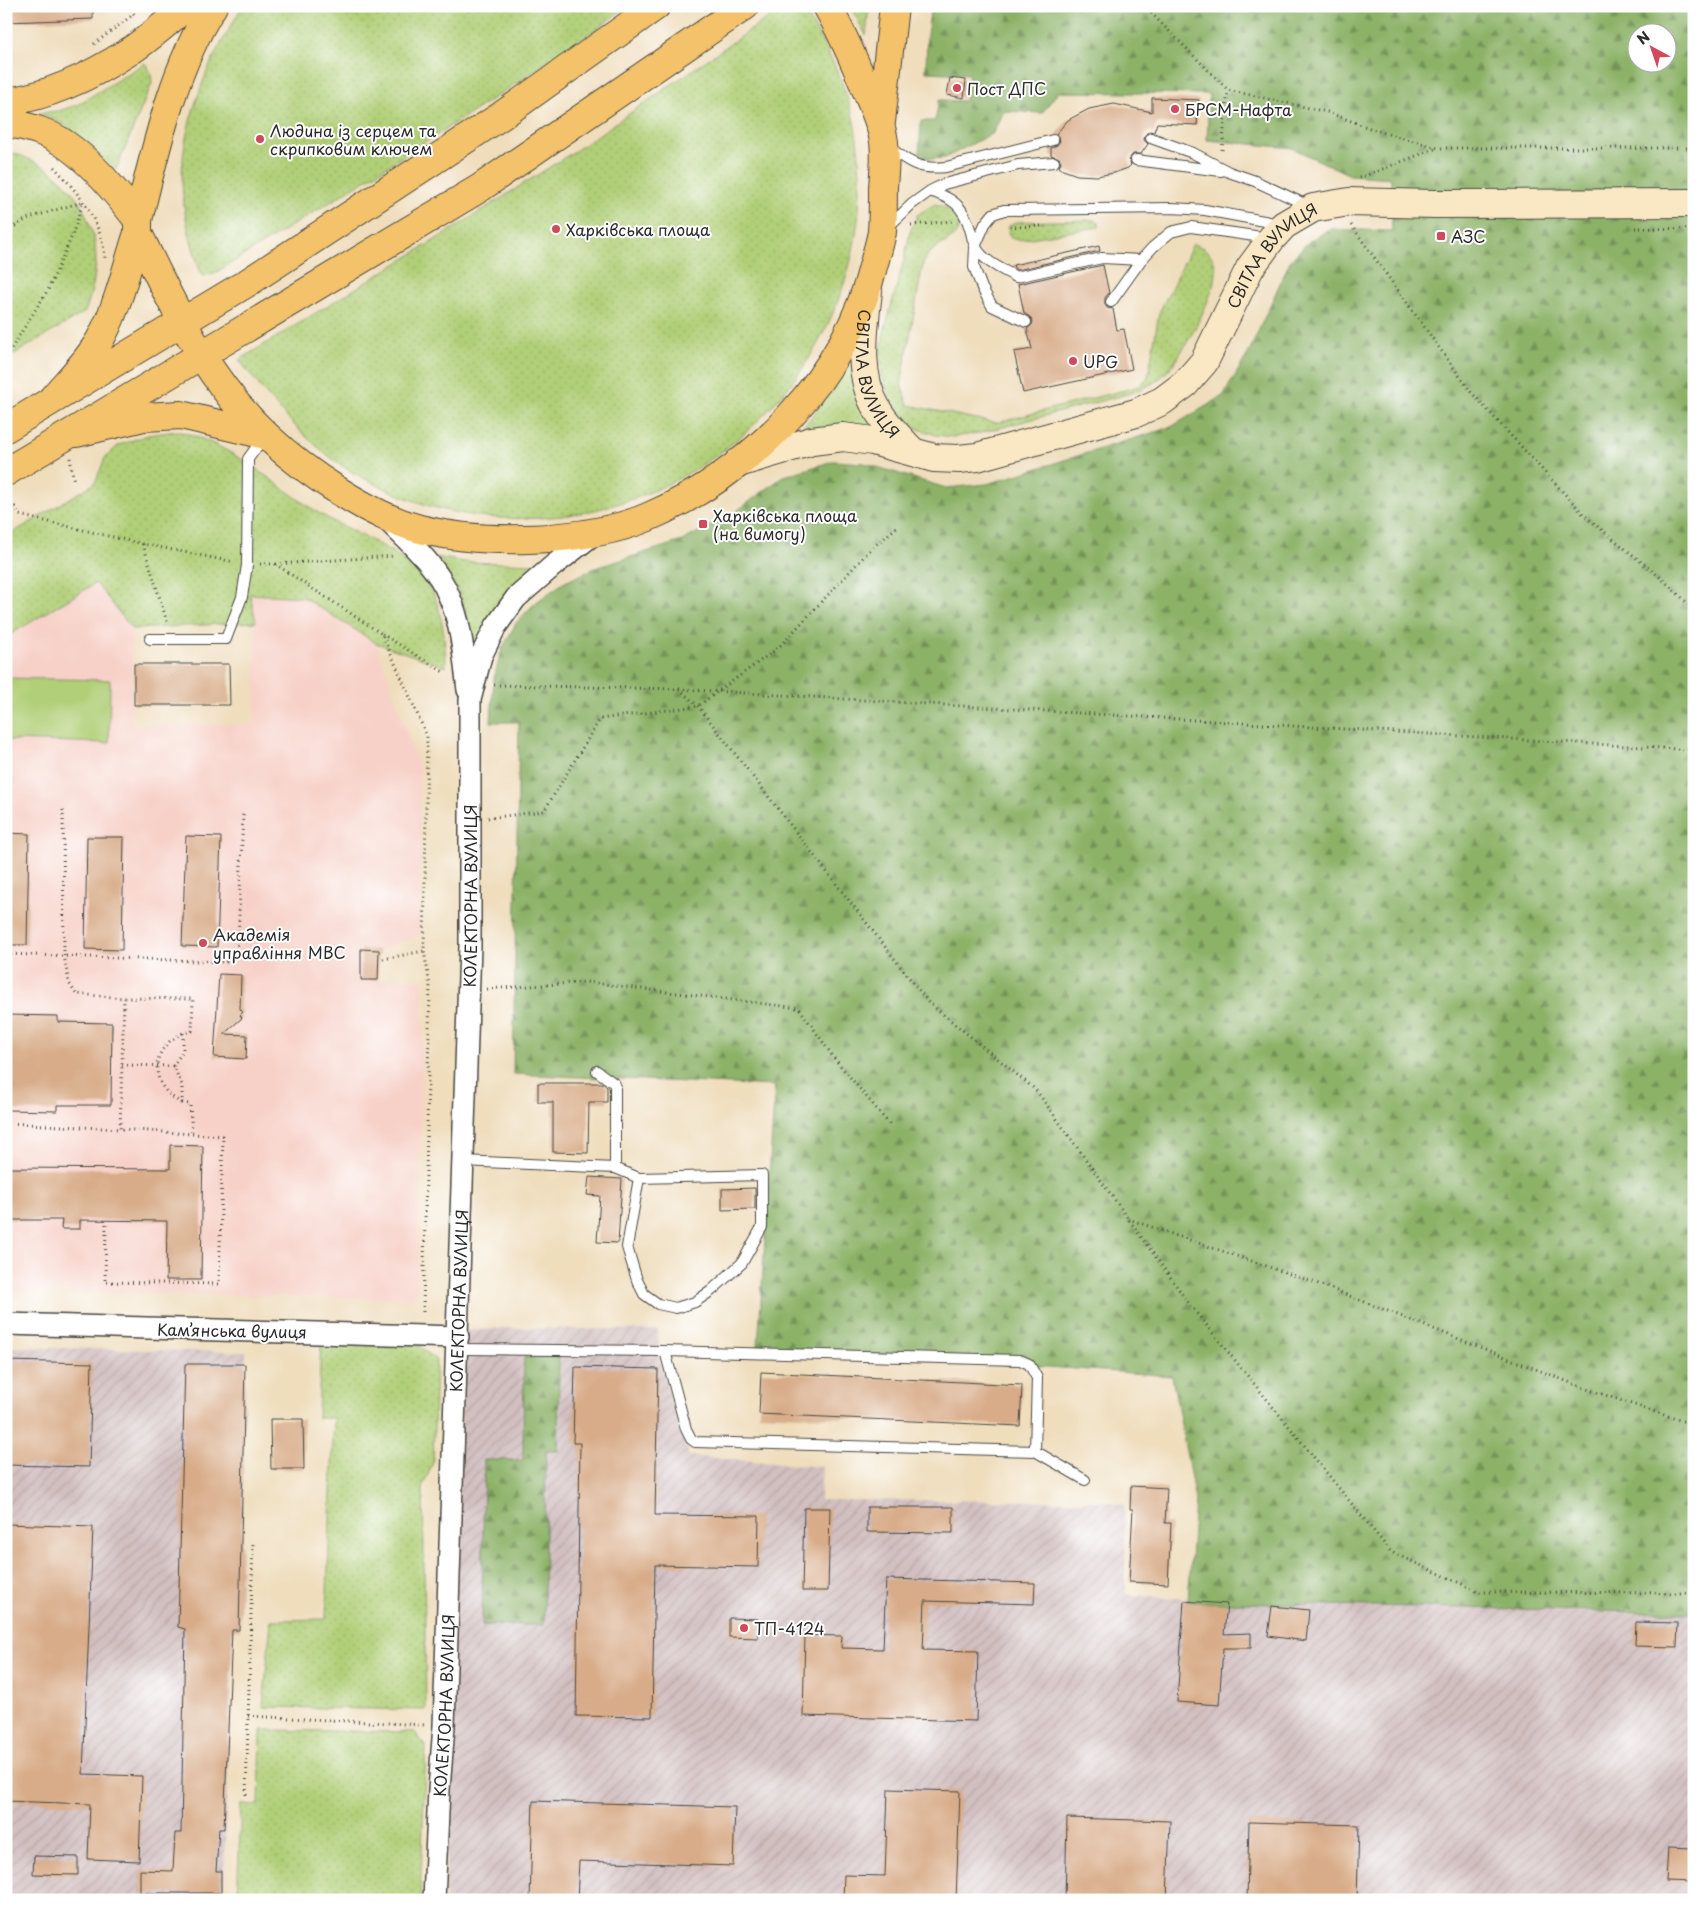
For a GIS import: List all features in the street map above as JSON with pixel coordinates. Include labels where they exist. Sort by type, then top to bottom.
[{"type":"main road","points":[[6,102],[26,100],[56,90],[85,76],[130,51],[187,6]]},
{"type":"main road","points":[[49,403],[95,348],[114,311],[138,227],[168,106],[198,28],[213,6]]},
{"type":"main road","points":[[6,428],[247,283],[501,116],[656,6]]},
{"type":"main road","points":[[6,472],[473,192],[745,6]]},
{"type":"main road","points":[[827,6],[846,40],[883,135]]},
{"type":"main road","points":[[6,122],[41,131],[65,144],[109,184],[138,227],[200,356],[228,393],[266,435],[293,459],[333,488],[381,514],[418,529],[464,537],[521,539],[595,533],[645,518],[697,493],[738,463],[782,424],[816,386],[844,342],[868,287],[882,233],[883,135],[894,6]]},
{"type":"main road","name":"СВІТЛА ВУЛИЦЯ","points":[[738,463],[812,441],[843,437],[873,441],[934,458],[959,459],[977,457],[1136,413],[1162,401],[1185,384],[1204,362],[1250,268],[1278,232],[1313,208],[1349,202],[1435,204],[1694,203]]},
{"type":"main road","name":"СВІТЛА ВУЛИЦЯ","points":[[868,287],[863,347],[865,376],[877,409],[888,425],[912,451]]},
{"type":"main road","points":[[66,436],[144,416],[181,415],[266,435]]},
{"type":"street","name":"КОЛЕКТОРНА ВУЛИЦЯ","points":[[381,514],[414,547],[435,572],[449,595],[459,629],[470,700],[470,946],[444,1726],[434,1900]]},
{"type":"street","name":"КОЛЕКТОРНА ВУЛИЦЯ","points":[[470,700],[481,656],[496,626],[516,598],[595,533]]},
{"type":"street","name":"Камʼянська вулиця","points":[[6,1324],[457,1343]]},
{"type":"lane","points":[[883,135],[914,164],[929,169],[946,167],[1053,140]]},
{"type":"lane","points":[[1151,138],[1193,154],[1229,172],[1255,181],[1313,208]]},
{"type":"lane","points":[[1136,160],[1229,172]]},
{"type":"lane","points":[[882,233],[912,204],[944,184],[1018,165],[1054,162]]},
{"type":"lane","points":[[930,191],[946,196],[956,202],[968,222],[975,247],[974,267],[982,288],[992,306],[1026,322]]},
{"type":"lane","points":[[975,247],[985,224],[993,214],[1004,210],[1172,208],[1206,210],[1278,232]]},
{"type":"lane","points":[[1111,302],[1141,260],[1171,232],[1191,227],[1278,232]]},
{"type":"lane","points":[[975,247],[990,262],[1016,277],[1102,258],[1141,260]]},
{"type":"lane","points":[[150,639],[226,639],[242,597],[247,565],[248,459],[266,435]]},
{"type":"lane","points":[[597,1071],[615,1084],[615,1168]]},
{"type":"lane","points":[[463,1161],[615,1168],[639,1178],[762,1176],[762,1227],[742,1263],[695,1302],[676,1308],[658,1304],[644,1294],[637,1280],[627,1246],[639,1178]]},
{"type":"lane","points":[[457,1343],[665,1351],[1020,1360],[1030,1364],[1037,1378],[1035,1451]]},
{"type":"lane","points":[[665,1351],[686,1429],[690,1439],[695,1442],[1035,1451],[1085,1480]]},
{"type":"path","points":[[91,46],[134,14],[127,6]]},
{"type":"path","points":[[1144,6],[1228,90],[1326,112],[1375,130],[1438,148],[1694,148]]},
{"type":"path","points":[[1222,150],[1228,90]]},
{"type":"path","points":[[1356,180],[1438,148]]},
{"type":"path","points":[[47,161],[64,177],[83,201],[104,243],[106,264]]},
{"type":"path","points":[[6,232],[30,218],[83,201]]},
{"type":"path","points":[[6,357],[49,288],[72,236],[83,201]]},
{"type":"path","points":[[908,225],[957,221]]},
{"type":"path","points":[[1349,222],[1471,392],[1585,516],[1661,578],[1694,609]]},
{"type":"path","points":[[6,512],[14,507],[19,515],[143,544],[247,565],[398,556]]},
{"type":"path","points":[[469,820],[544,811],[600,719],[698,706],[778,648],[872,548],[897,527]]},
{"type":"path","points":[[143,544],[172,639]]},
{"type":"path","points":[[275,564],[382,634],[452,676]]},
{"type":"path","points":[[382,634],[427,736],[424,951],[430,986],[423,1314]]},
{"type":"path","points":[[488,685],[718,691],[1694,750]]},
{"type":"path","points":[[679,689],[698,706],[928,1002],[1036,1090],[1190,1306],[1392,1552],[1480,1592],[1694,1593]]},
{"type":"path","points":[[63,810],[64,956],[69,983],[76,994],[124,998],[193,999],[192,1031],[183,1033],[168,1042],[159,1057],[157,1066],[158,1075],[166,1092],[182,1103],[190,1104],[192,1134]]},
{"type":"path","points":[[6,954],[226,962],[238,944],[243,812]]},
{"type":"path","points":[[383,960],[424,951]]},
{"type":"path","points":[[479,990],[586,982],[799,1008],[834,1058],[890,1125]]},
{"type":"path","points":[[120,1129],[124,998]]},
{"type":"path","points":[[173,1066],[183,1051],[183,1033]]},
{"type":"path","points":[[122,1065],[173,1066]]},
{"type":"path","points":[[173,1066],[182,1085],[182,1103]]},
{"type":"path","points":[[6,1123],[223,1136],[219,1284],[105,1282],[106,1224]]},
{"type":"path","points":[[1128,1219],[1319,1284],[1584,1388],[1694,1425]]},
{"type":"path","points":[[246,1795],[253,1543]]},
{"type":"path","points":[[248,1716],[444,1726]]},
{"type":"shaded area","name":"Академія управління МВС","points":[[96,583],[132,629],[132,725],[255,724],[256,622],[250,594],[303,597],[376,643],[420,770],[420,936],[379,950],[378,980],[424,979],[417,1299],[6,1291],[6,637]]},
{"type":"shaded area","points":[[507,1328],[658,1330],[660,1361],[689,1456],[822,1467],[820,1500],[1104,1501],[1124,1505],[1126,1594],[1166,1598],[1694,1612],[1694,1900],[445,1900],[464,1331]]},
{"type":"shaded area","points":[[6,1347],[246,1352],[240,1631],[233,1630],[223,1900],[6,1900]]},
{"type":"green space","points":[[242,6],[629,6],[527,76],[424,143],[215,273],[202,276],[186,219],[182,189],[184,148],[198,94],[206,74]]},
{"type":"green space","points":[[785,6],[802,6],[834,64],[851,110],[855,127],[860,200],[848,270],[822,335],[784,393],[735,441],[676,480],[611,506],[539,518],[498,518],[440,509],[384,488],[351,472],[331,458],[302,433],[239,360],[448,232],[578,149]]},
{"type":"green space","points":[[850,6],[869,6],[866,35]]},
{"type":"green space","points":[[931,6],[1694,6],[1694,1613],[1188,1602],[1195,1500],[1172,1376],[758,1346],[775,1086],[513,1074],[519,722],[491,722],[494,678],[502,649],[516,623],[535,603],[563,583],[595,568],[682,541],[734,513],[784,476],[833,461],[864,463],[946,488],[987,484],[1171,427],[1223,396],[1248,354],[1290,261],[1308,242],[1330,229],[1392,231],[1391,178],[1350,175],[1292,148],[1207,140],[1209,94],[1058,92],[1042,113],[1003,111],[993,133],[945,158],[930,159],[919,155],[921,121],[935,121],[939,100],[965,101],[969,74],[926,72],[927,35]]},
{"type":"green space","points":[[145,63],[151,73],[152,83],[116,170],[71,130],[39,113],[58,111],[77,105]]},
{"type":"green space","points":[[6,151],[35,162],[47,169],[69,188],[77,199],[90,226],[94,240],[96,262],[85,312],[6,359]]},
{"type":"green space","points":[[935,204],[946,208],[955,216],[958,229],[951,239],[929,253],[923,264],[901,385],[908,405],[996,423],[1140,386],[1148,377],[1159,313],[1193,244],[1202,247],[1212,257],[1216,271],[1215,281],[1199,321],[1184,348],[1166,372],[1149,385],[1135,392],[980,433],[953,437],[936,435],[918,429],[901,415],[888,396],[882,373],[880,354],[910,232],[917,215]]},
{"type":"green space","points":[[1093,220],[1099,222],[1099,227],[1018,240],[1011,238],[1008,232],[1009,226],[1018,222]]},
{"type":"green space","points":[[852,357],[881,433],[796,436],[829,395]]},
{"type":"green space","points":[[177,431],[216,445],[234,455],[320,514],[392,552],[417,571],[427,583],[437,602],[442,624],[446,667],[376,643],[303,597],[250,594],[256,622],[132,629],[96,583],[6,637],[6,537],[95,483],[105,458],[119,445],[148,435]]},
{"type":"green space","points":[[436,557],[465,562],[540,564],[503,598],[490,617],[471,656],[468,626],[463,604],[453,582]]},
{"type":"green space","points":[[6,678],[110,680],[109,743],[6,740]]},
{"type":"green space","points":[[321,1336],[416,1343],[436,1360],[433,1463],[423,1485],[426,1710],[263,1707],[271,1620],[326,1619],[334,1418],[318,1418]]},
{"type":"green space","points":[[524,1357],[559,1357],[558,1451],[546,1451],[544,1625],[482,1625],[484,1460],[523,1460]]},
{"type":"green space","points":[[261,1730],[415,1732],[426,1747],[420,1900],[237,1900],[241,1804],[259,1805]]},
{"type":"building","points":[[6,6],[93,6],[93,19],[6,22]]},
{"type":"building","name":"Пост ДПС","points":[[950,78],[966,80],[964,98],[947,95]]},
{"type":"building","points":[[1152,98],[1199,100],[1197,125],[1157,123],[1154,132],[1149,131],[1145,135],[1144,140],[1148,144],[1141,154],[1133,154],[1129,159],[1131,165],[1128,168],[1114,173],[1097,176],[1077,175],[1059,167],[1061,162],[1059,158],[1051,155],[1051,148],[1060,141],[1056,134],[1068,120],[1089,109],[1114,104],[1152,112]]},
{"type":"building","points":[[1099,246],[1100,251],[1017,270],[1013,265]]},
{"type":"building","points":[[1103,265],[1109,293],[1105,298],[1105,304],[1107,308],[1113,309],[1117,330],[1124,329],[1132,369],[1023,393],[1014,352],[1032,349],[1027,329],[1033,322],[1024,313],[1018,284]]},
{"type":"building","points":[[134,664],[229,664],[230,705],[134,705]]},
{"type":"building","points":[[6,833],[29,834],[27,945],[6,945]]},
{"type":"building","points":[[186,836],[221,837],[217,947],[182,946]]},
{"type":"building","points":[[87,837],[124,837],[122,950],[85,949]]},
{"type":"building","points":[[361,949],[379,950],[378,980],[361,980]]},
{"type":"building","points":[[219,974],[241,975],[240,1009],[243,1012],[240,1015],[242,1018],[224,1034],[247,1035],[246,1059],[214,1057]]},
{"type":"building","points":[[6,1015],[58,1016],[58,1022],[112,1023],[111,1105],[57,1105],[57,1111],[6,1110]]},
{"type":"building","points":[[538,1083],[602,1083],[607,1087],[607,1102],[589,1102],[588,1153],[553,1152],[553,1102],[538,1102]]},
{"type":"building","points":[[170,1145],[203,1146],[201,1280],[166,1280],[167,1221],[80,1220],[80,1229],[61,1229],[62,1220],[6,1220],[6,1168],[170,1169]]},
{"type":"building","points":[[589,1177],[622,1179],[618,1243],[597,1242],[600,1196],[587,1195]]},
{"type":"building","points":[[755,1188],[755,1209],[722,1210],[722,1189]]},
{"type":"building","points":[[6,1361],[92,1363],[89,1467],[6,1465]]},
{"type":"building","points":[[185,1364],[245,1364],[239,1630],[232,1630],[224,1829],[219,1829],[216,1871],[221,1871],[221,1893],[140,1893],[140,1870],[173,1871],[175,1833],[181,1833],[185,1629],[178,1627]]},
{"type":"building","points":[[575,1367],[658,1369],[655,1515],[759,1516],[758,1567],[655,1565],[652,1717],[576,1716],[580,1443],[573,1443]]},
{"type":"building","points":[[761,1372],[1022,1385],[1020,1426],[759,1414]]},
{"type":"building","points":[[270,1419],[303,1419],[304,1469],[271,1469]]},
{"type":"building","points":[[1131,1486],[1167,1488],[1165,1523],[1171,1523],[1168,1584],[1129,1582],[1133,1509],[1130,1509]]},
{"type":"building","points":[[867,1507],[953,1507],[953,1533],[867,1532]]},
{"type":"building","points":[[804,1508],[830,1508],[828,1591],[802,1591]]},
{"type":"building","points":[[6,1524],[93,1527],[83,1774],[142,1776],[139,1861],[88,1859],[90,1804],[6,1801]]},
{"type":"building","points":[[886,1579],[1035,1583],[1034,1604],[925,1601],[923,1650],[978,1651],[976,1721],[803,1716],[805,1635],[842,1636],[841,1648],[883,1649]]},
{"type":"building","points":[[1184,1601],[1227,1604],[1224,1634],[1251,1633],[1251,1648],[1223,1648],[1219,1705],[1177,1702]]},
{"type":"building","points":[[1272,1606],[1309,1610],[1306,1641],[1268,1636]]},
{"type":"building","name":"ТП-4124","points":[[729,1618],[758,1619],[758,1638],[729,1637]]},
{"type":"building","points":[[1636,1622],[1678,1623],[1677,1647],[1635,1646]]},
{"type":"building","points":[[888,1789],[960,1791],[956,1900],[843,1900],[844,1875],[885,1876]]},
{"type":"building","points":[[533,1801],[735,1807],[733,1866],[579,1861],[577,1900],[530,1900]]},
{"type":"building","points":[[1067,1818],[1170,1821],[1167,1900],[1065,1900]]},
{"type":"building","points":[[1249,1822],[1359,1825],[1357,1900],[1247,1900]]},
{"type":"building","points":[[1668,1847],[1694,1848],[1694,1882],[1666,1881]]},
{"type":"building","points":[[34,1856],[78,1857],[78,1875],[33,1874]]},
{"type":"place","name":"Пост ДПС","points":[[957,88]]},
{"type":"place","name":"БРСМ-Нафта","points":[[1175,109]]},
{"type":"place","name":"Людина із серцем та скрипковим ключем","points":[[260,139]]},
{"type":"place","name":"Харківська площа","points":[[556,229]]},
{"type":"place","name":"АЗС","points":[[1441,236]]},
{"type":"place","name":"UPG","points":[[1073,361]]},
{"type":"place","name":"Харківська площа (на вимогу)","points":[[703,524]]},
{"type":"place","name":"Академія управління МВС","points":[[203,943]]},
{"type":"place","name":"ТП-4124","points":[[744,1628]]}]
